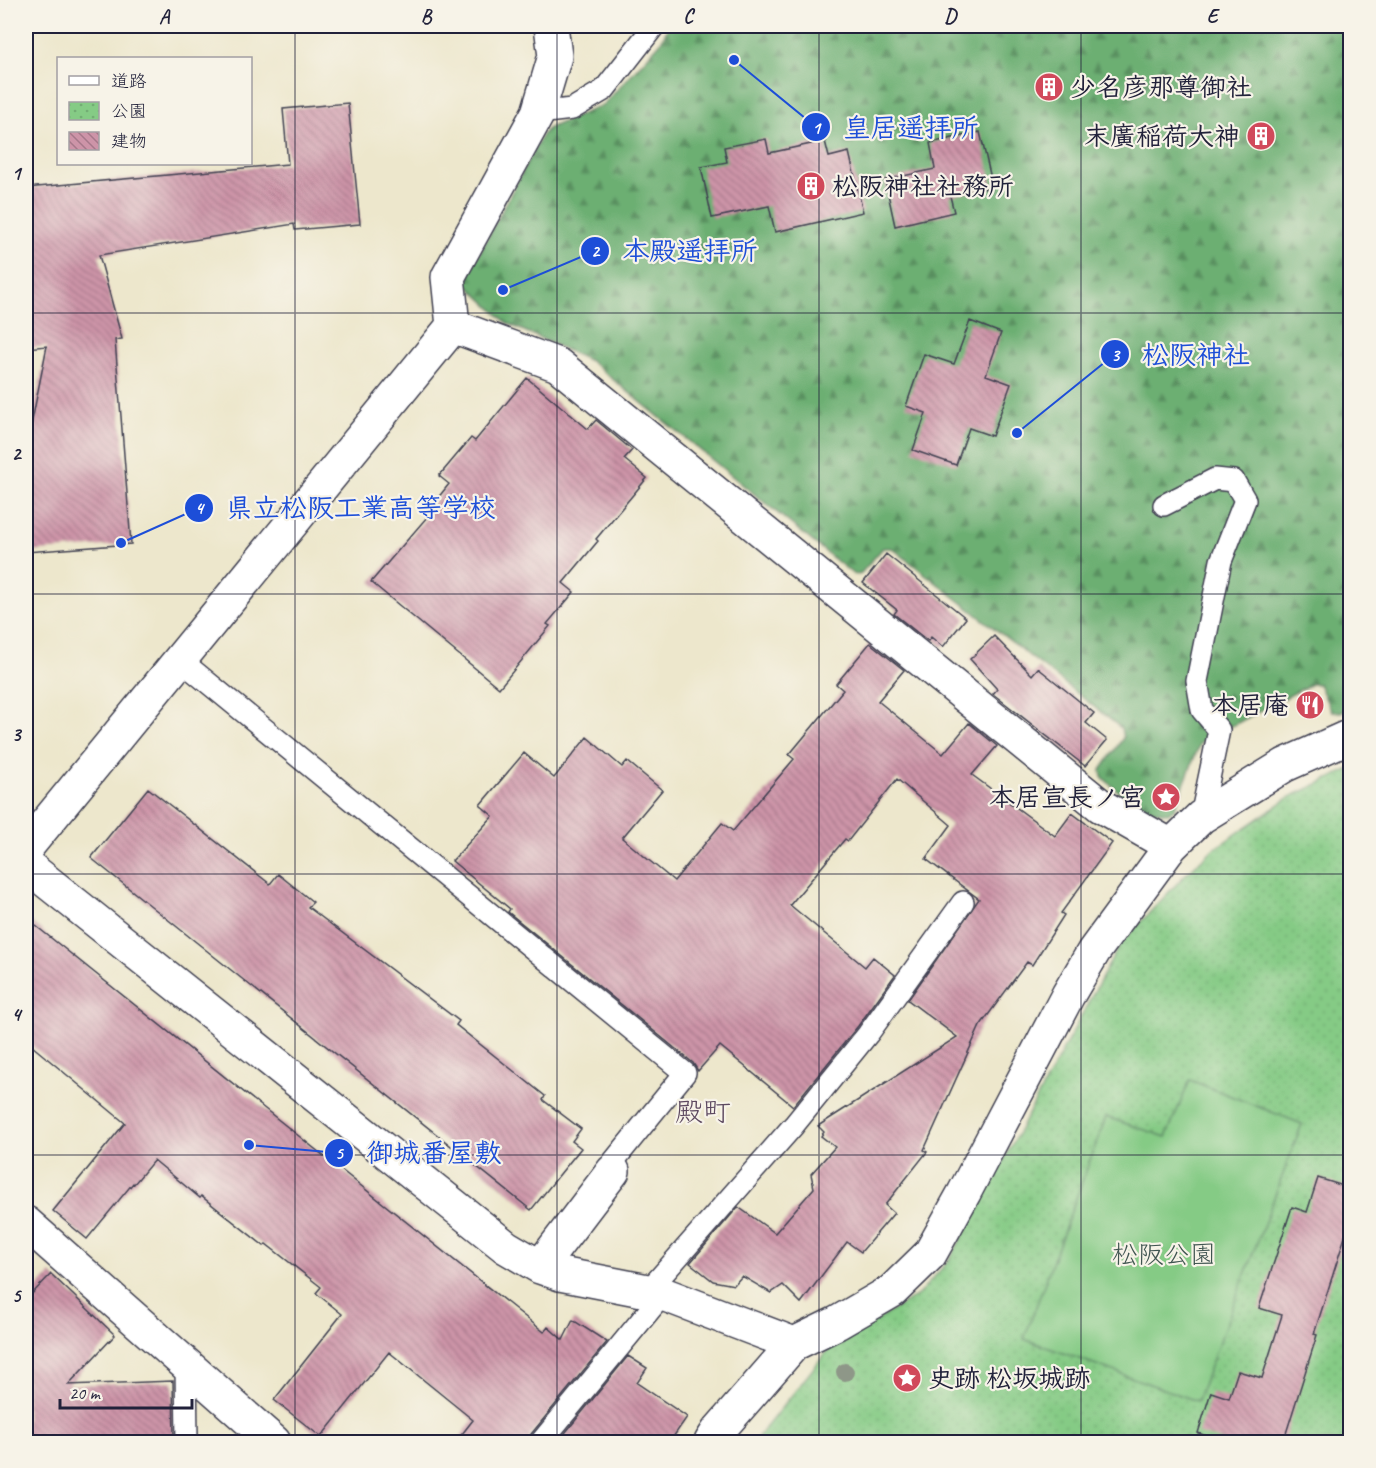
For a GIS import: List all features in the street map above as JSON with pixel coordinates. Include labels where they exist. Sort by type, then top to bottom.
[{"type":"street","points":[[26,848],[453,326],[448,277],[538,113],[555,56],[551,26]]},
{"type":"street","points":[[453,326],[558,365],[1101,806],[1171,846]]},
{"type":"street","points":[[711,1443],[718,1431],[794,1344],[837,1323],[892,1291],[930,1254],[1068,995],[1094,951],[1171,846],[1201,817],[1285,765],[1350,736]]},
{"type":"street","points":[[26,865],[506,1247],[540,1267],[560,1274],[656,1292],[794,1344]]},
{"type":"street","points":[[540,1267],[613,1171]]},
{"type":"street","points":[[26,1223],[274,1443]]},
{"type":"lane","points":[[538,113],[572,109],[604,90],[654,26]]},
{"type":"lane","points":[[1164,505],[1215,479],[1234,481],[1245,500],[1221,561],[1197,681],[1202,710],[1219,730],[1201,817]]},
{"type":"lane","points":[[179,659],[685,1073],[614,1162],[613,1171]]},
{"type":"lane","points":[[541,1443],[656,1292],[868,1034],[963,902]]},
{"type":"lane","points":[[186,1364],[187,1443]]},
{"type":"green space","points":[[669,26],[1350,26],[1350,708],[1341,712],[1331,711],[1319,684],[1311,684],[1200,743],[1175,808],[1168,813],[1138,808],[1102,777],[1101,770],[1123,738],[1121,728],[892,548],[883,548],[861,573],[854,575],[590,361],[507,323],[464,282],[542,135],[549,128],[603,105],[660,43]]},
{"type":"green space","name":"松阪公園","points":[[1350,769],[1350,1442],[754,1442],[828,1350],[918,1295],[950,1259],[1120,944],[1211,851],[1290,797]]},
{"type":"green space","points":[[1190,1080],[1302,1124],[1197,1401],[1024,1339],[1106,1117],[1166,1137]]},
{"type":"building","points":[[348,103],[360,224],[295,230],[294,224],[99,255],[122,339],[115,340],[131,544],[26,552],[26,436],[29,436],[47,346],[26,348],[26,188],[288,164],[283,109]]},
{"type":"building","points":[[980,132],[993,187],[950,196],[954,212],[895,226],[885,180],[935,169],[930,143]]},
{"type":"building","name":"松阪神社社務所","points":[[766,139],[769,153],[825,141],[829,157],[849,152],[863,212],[775,232],[769,206],[712,218],[701,167],[727,162],[724,147]]},
{"type":"building","points":[[970,321],[1001,333],[986,375],[1011,384],[992,436],[969,428],[956,465],[913,450],[926,413],[906,406],[924,354],[954,364]]},
{"type":"building","points":[[527,378],[588,429],[596,420],[632,450],[624,459],[647,478],[563,583],[574,592],[547,624],[550,626],[499,688],[371,582],[428,516],[425,514],[449,484],[439,476],[471,438],[475,441]]},
{"type":"building","points":[[886,554],[966,618],[943,647],[931,637],[928,641],[894,614],[897,610],[863,583]]},
{"type":"building","points":[[994,636],[1032,675],[1038,668],[1094,713],[1086,723],[1107,740],[1085,766],[993,694],[997,689],[970,659]]},
{"type":"building","points":[[870,643],[904,670],[878,701],[943,754],[969,723],[997,746],[972,775],[1055,836],[1072,813],[1112,843],[1061,913],[1064,915],[1032,965],[1027,962],[980,1026],[924,1150],[927,1152],[885,1205],[894,1213],[861,1252],[847,1242],[801,1303],[783,1285],[771,1293],[742,1276],[734,1285],[713,1281],[690,1263],[738,1207],[775,1233],[814,1188],[811,1174],[835,1147],[821,1136],[824,1132],[818,1126],[957,1037],[908,1000],[979,899],[926,859],[951,825],[897,779],[848,841],[845,839],[790,905],[865,967],[873,957],[895,975],[858,1026],[793,1106],[720,1046],[698,1071],[693,1063],[508,912],[510,909],[452,861],[493,816],[480,805],[524,753],[554,778],[587,737],[622,767],[627,761],[662,790],[622,838],[674,881],[722,823],[733,831],[794,759],[789,755],[843,690],[836,684]]},
{"type":"building","points":[[148,788],[270,884],[278,874],[313,902],[308,907],[459,1021],[456,1025],[545,1096],[543,1100],[581,1129],[572,1141],[581,1148],[531,1210],[91,858]]},
{"type":"building","points":[[26,918],[544,1332],[548,1327],[563,1340],[573,1320],[607,1342],[531,1434],[529,1443],[455,1443],[473,1420],[389,1352],[321,1437],[274,1400],[342,1314],[316,1293],[321,1287],[201,1196],[200,1198],[154,1160],[87,1239],[53,1211],[125,1123],[26,1041]]},
{"type":"building","points":[[1318,1178],[1350,1188],[1350,1221],[1314,1334],[1317,1335],[1283,1443],[1227,1443],[1198,1433],[1211,1392],[1229,1398],[1238,1371],[1262,1378],[1282,1315],[1259,1308],[1292,1207],[1307,1212]]},
{"type":"building","points":[[51,1274],[115,1335],[68,1385],[173,1381],[174,1443],[26,1443],[26,1300]]},
{"type":"building","points":[[628,1356],[647,1368],[637,1383],[687,1417],[669,1443],[557,1443]]},
{"type":"place","name":"皇居遥拝所","points":[[734,60]]},
{"type":"place","name":"少名彦那尊御社","points":[[1049,87]]},
{"type":"place","name":"末廣稲荷大神","points":[[1261,136]]},
{"type":"place","name":"松阪神社社務所","points":[[811,186]]},
{"type":"place","name":"本殿遥拝所","points":[[503,290]]},
{"type":"place","name":"松阪神社","points":[[1017,433]]},
{"type":"place","name":"県立松阪工業高等学校","points":[[121,543]]},
{"type":"place","name":"本居庵","points":[[1310,705]]},
{"type":"place","name":"本居宣長ノ宮","points":[[1166,797]]},
{"type":"place","name":"御城番屋敷","points":[[249,1145]]},
{"type":"place","name":"史跡 松坂城跡","points":[[907,1378]]},
{"type":"district","name":"殿町","points":[[703,1111]]}]
